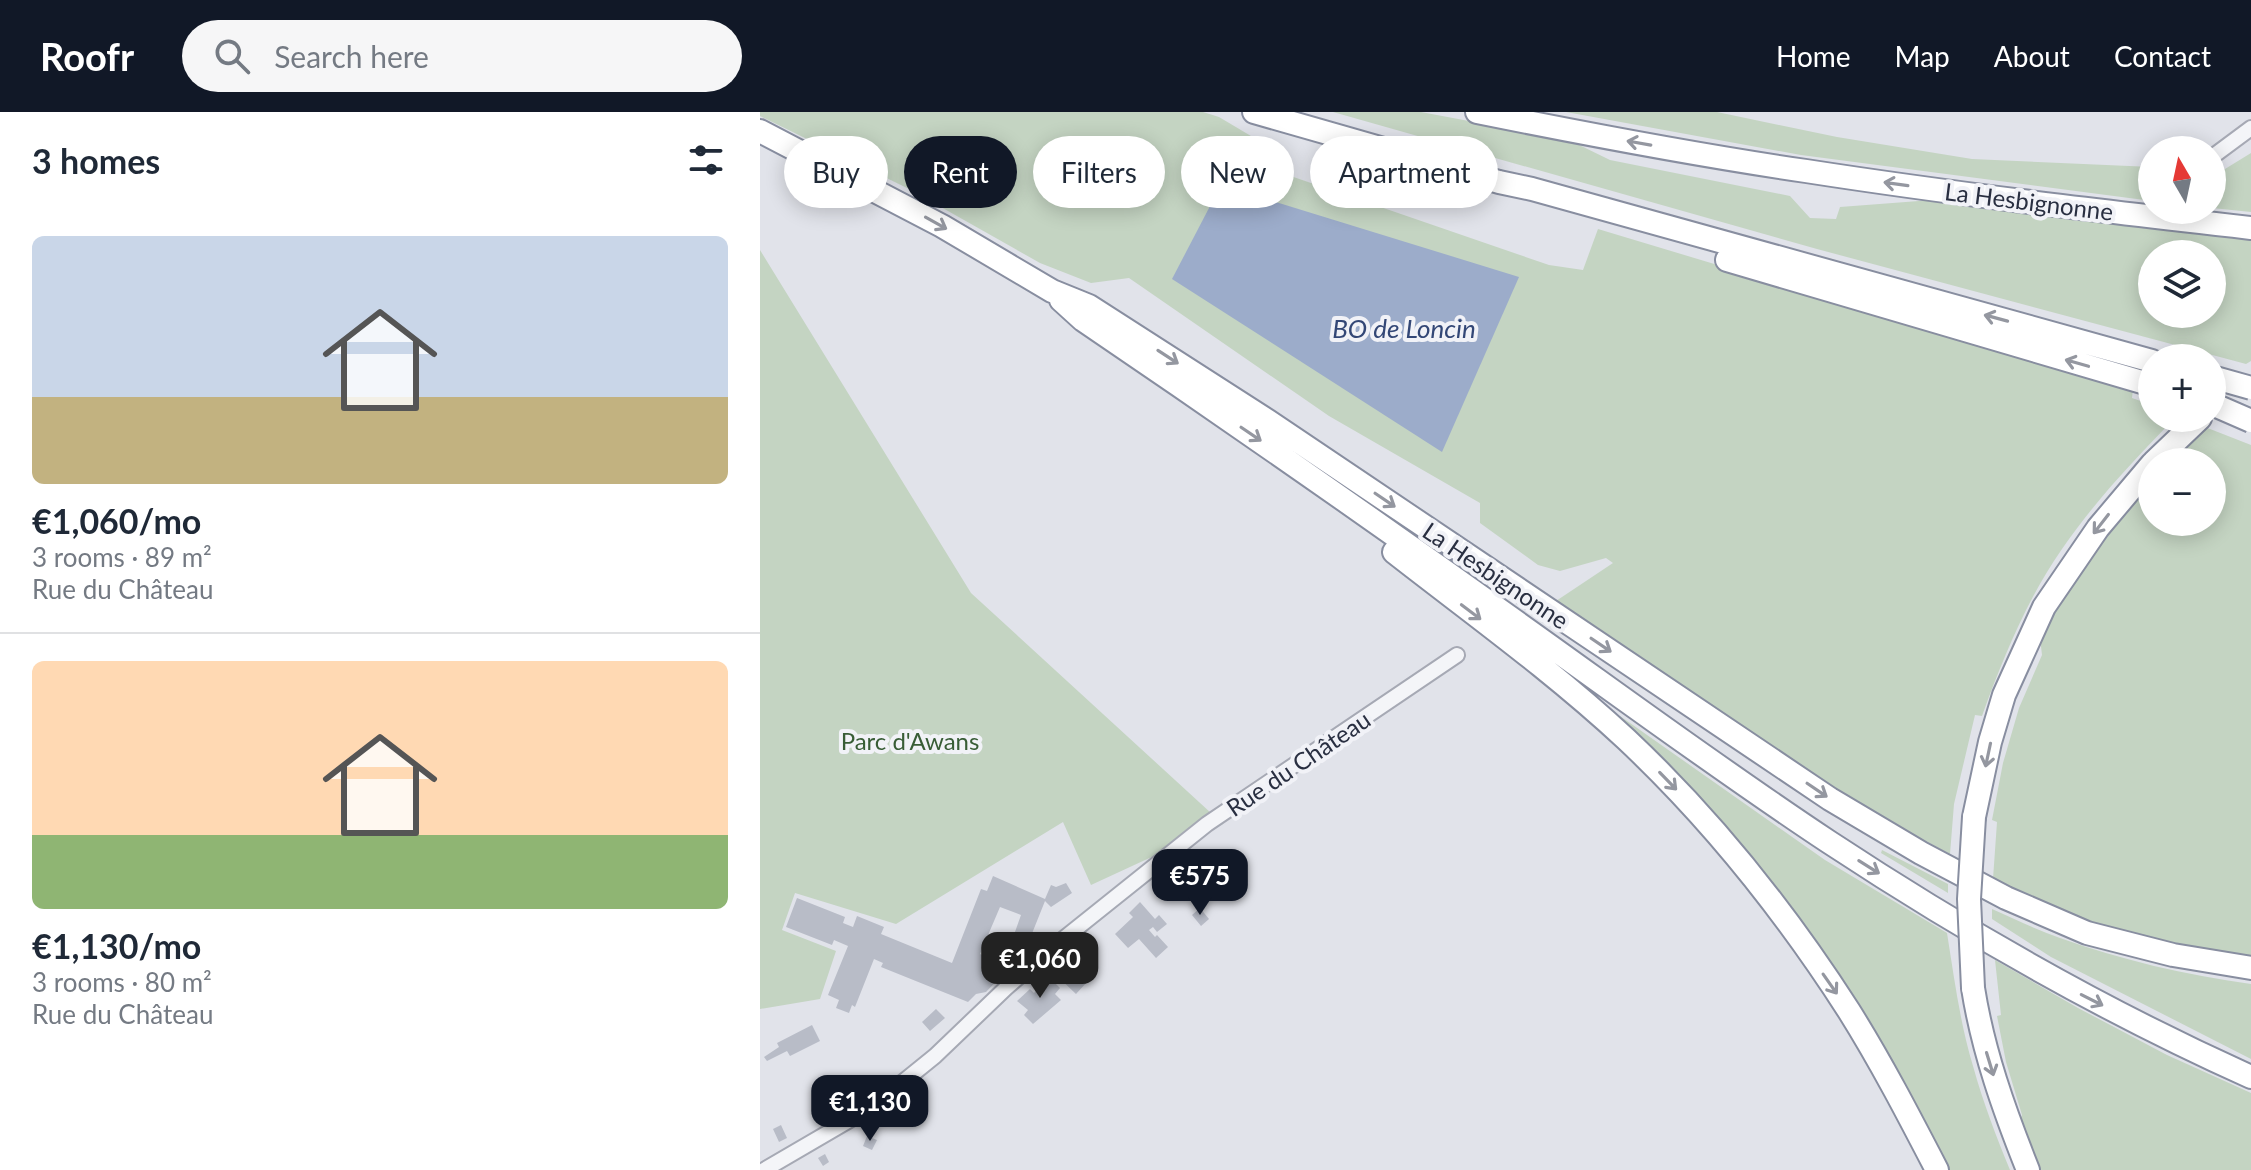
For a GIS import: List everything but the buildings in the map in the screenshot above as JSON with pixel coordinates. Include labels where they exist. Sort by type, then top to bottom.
[{"type":"highway","points":[[1254,112],[2138,357]]},
{"type":"highway","name":"La Hesbignonne","points":[[1477,112],[1804,171],[2251,228]]},
{"type":"highway","name":"La Hesbignonne","points":[[760,131],[942,226],[1052,291],[1102,314],[1268,421],[1830,799],[1921,853],[2006,898],[2087,933],[2173,955],[2251,968]]},
{"type":"highway","points":[[1499,182],[1526,200],[2138,381]]},
{"type":"highway","points":[[1052,291],[1083,320],[1253,435],[1829,842],[2082,995],[2251,1077]]},
{"type":"highway","points":[[2226,381],[2251,388]]},
{"type":"highway","points":[[2226,395],[2251,381]]},
{"type":"highway","points":[[2226,411],[2251,421]]},
{"type":"highway","points":[[2169,448],[2185,432]]},
{"type":"highway","points":[[2028,1170],[1979,1028],[1973,988],[1969,899],[1974,817],[2004,695],[2044,607],[2098,528],[2138,481]]},
{"type":"highway","points":[[1375,521],[1389,548],[1500,634],[1615,730],[1672,785],[1722,840],[1770,899],[1849,1011],[1937,1170]]},
{"type":"street","points":[[2226,147],[2251,128]]},
{"type":"street","name":"Rue du Château","points":[[764,1170],[872,1107],[935,1056],[1052,948],[1207,824],[1457,655]]},
{"type":"green space","points":[[760,112],[1203,112],[1219,117],[1251,136],[1181,136],[1181,208],[1294,208],[1294,177],[1310,183],[1310,208],[1384,208],[1549,265],[1583,270],[1598,229],[2133,390],[2132,398],[2138,400],[2138,432],[2162,432],[2146,448],[2138,448],[2138,457],[2062,549],[2027,609],[1982,716],[1975,715],[1954,804],[1950,854],[1873,813],[1553,603],[1613,563],[1606,558],[1560,571],[1538,565],[1480,523],[1480,503],[1329,416],[1129,278],[1091,283],[1040,263],[943,208],[1017,208],[1017,136],[904,136],[904,187],[888,179],[888,136],[801,136],[760,116]]},
{"type":"green space","points":[[1333,112],[1421,112],[1569,140],[1610,160],[1790,196],[1810,218],[1836,219],[1840,207],[1932,200],[2251,238],[2251,361],[2246,364],[2226,359],[2226,344],[2171,344],[1817,249],[1498,159],[1498,136],[1418,136]]},
{"type":"green space","points":[[1566,112],[1717,112],[1837,137],[1972,159],[2138,166],[2138,199],[1801,155]]},
{"type":"green space","points":[[2251,153],[2251,212],[2226,209],[2226,168]]},
{"type":"green space","name":"Parc d'Awans","points":[[760,250],[971,593],[1223,824],[1091,885],[1063,822],[896,924],[795,893],[782,930],[836,951],[820,999],[760,1009]]},
{"type":"green space","points":[[2200,432],[2218,432],[2251,445],[2251,958],[2207,953],[2080,920],[1993,879],[1997,822],[1992,820],[2003,763],[2019,708],[2042,655],[2040,638],[2071,578],[2138,494],[2138,536],[2226,536],[2226,448],[2183,448]]},
{"type":"green space","points":[[1620,716],[1825,860],[1947,933],[1968,1050],[1985,1106],[2010,1170],[1948,1170],[1874,1034],[1618,720]]},
{"type":"green space","points":[[1882,850],[1948,884],[1948,893],[1881,853]]},
{"type":"green space","points":[[1992,909],[2051,935],[2130,960],[2251,984],[2251,1059],[2051,957],[1992,919]]},
{"type":"green space","points":[[1995,960],[2167,1055],[2251,1093],[2251,1170],[2039,1170],[2019,1123],[2022,1115],[2006,1062],[1997,1016],[2001,1015]]},
{"type":"water","name":"BO de Loncin","points":[[1209,208],[1294,208],[1519,277],[1442,452],[1172,279]]}]
